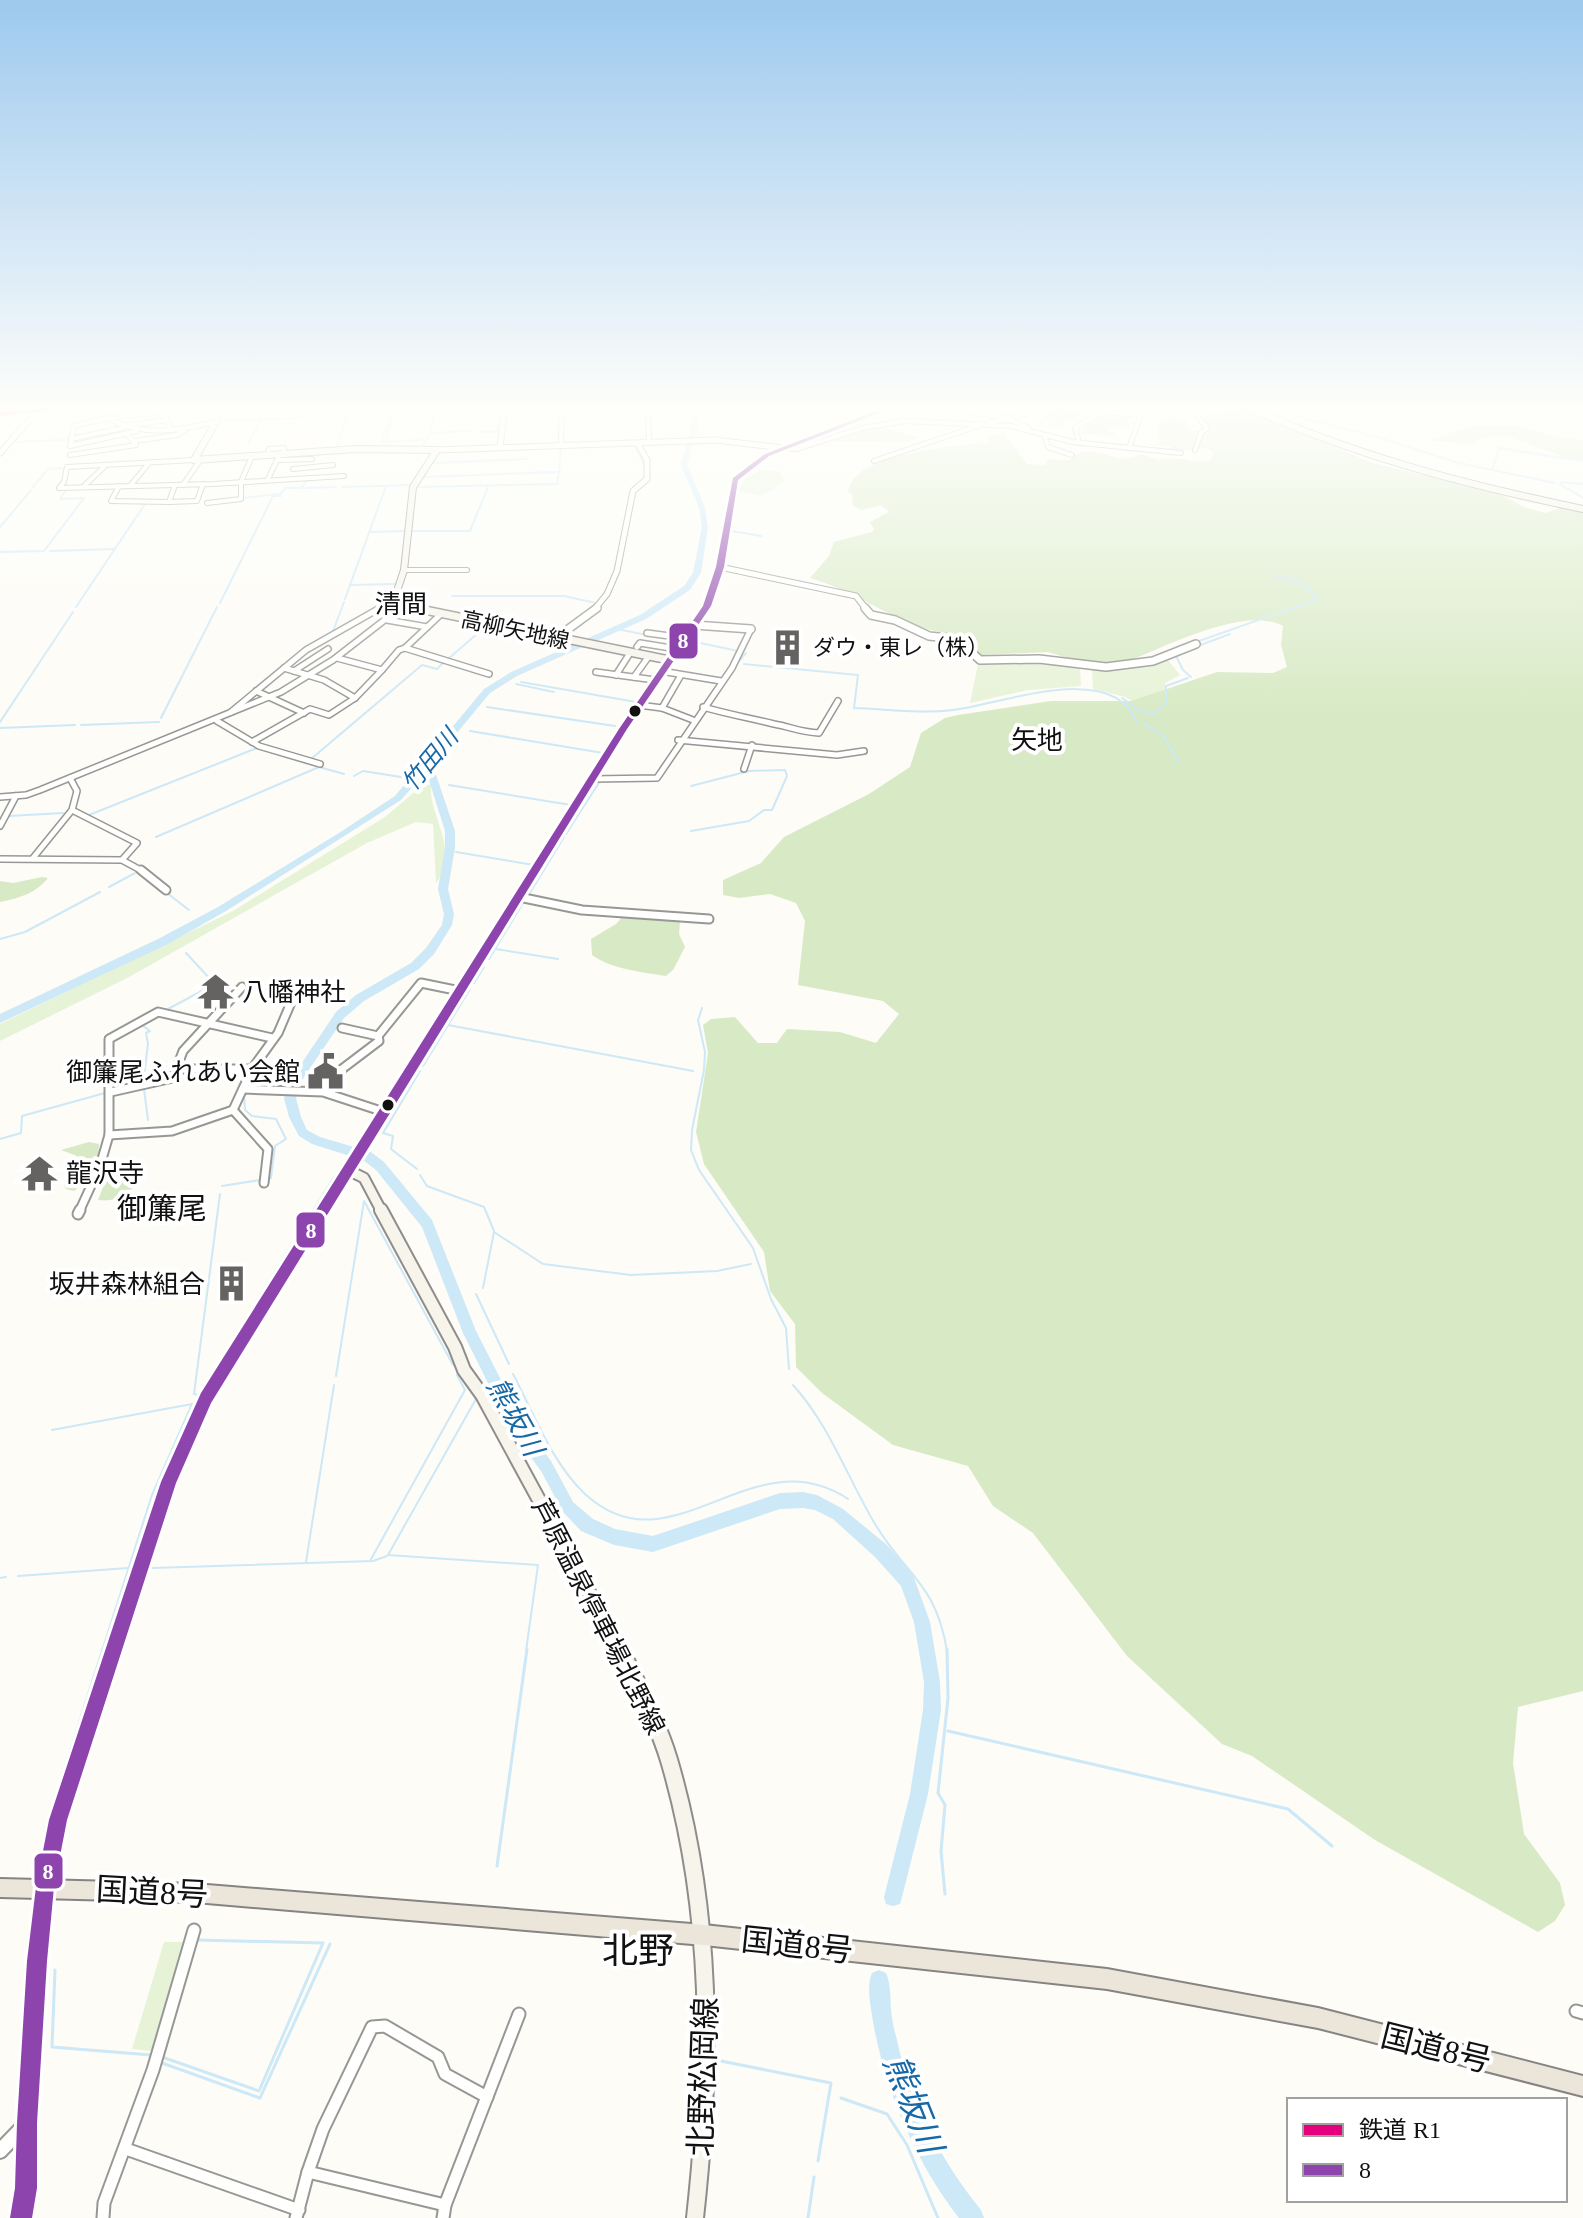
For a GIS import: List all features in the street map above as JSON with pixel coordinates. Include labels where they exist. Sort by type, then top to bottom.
[{"type":"highway","name":"国道8号","points":[[0,1888],[195,1893],[704,1935],[1107,1979],[1318,2018],[1583,2086]]},
{"type":"main road","points":[[394,600],[404,570],[411,510]]},
{"type":"main road","points":[[348,1170],[639,705],[707,606],[720,567],[730,510]]},
{"type":"main road","name":"高柳矢地線","points":[[394,600],[440,615],[669,660]]},
{"type":"main road","name":"芦原温泉停車場北野線","points":[[348,1170],[364,1178],[455,1347],[464,1370],[482,1395],[621,1651],[668,1757],[686,1827],[704,1935]]},
{"type":"main road","name":"北野松岡線","points":[[695,2218],[705,2128],[704,1935]]},
{"type":"street","points":[[559,639],[599,606],[607,594],[617,571],[629,510]]},
{"type":"street","points":[[720,567],[811,582],[856,596],[871,615],[895,620],[929,636],[957,639],[980,660],[1039,659],[1106,667],[1153,661],[1196,644]]},
{"type":"street","points":[[404,570],[467,570]]},
{"type":"street","points":[[220,720],[315,645],[394,600]]},
{"type":"street","points":[[0,797],[16,796],[70,778],[272,697],[339,656],[404,605]]},
{"type":"street","points":[[252,742],[310,709],[329,715],[355,698],[399,650],[440,615]]},
{"type":"street","points":[[387,620],[427,627]]},
{"type":"street","points":[[593,779],[657,778],[678,740],[742,652],[751,629],[694,625]]},
{"type":"street","points":[[647,633],[685,638]]},
{"type":"street","points":[[637,647],[640,643],[677,649]]},
{"type":"street","points":[[315,645],[382,670]]},
{"type":"street","points":[[405,648],[489,674]]},
{"type":"street","points":[[294,671],[328,649]]},
{"type":"street","points":[[616,675],[630,653]]},
{"type":"street","points":[[634,677],[649,656]]},
{"type":"street","points":[[284,668],[324,680],[355,698]]},
{"type":"street","points":[[661,671],[721,681]]},
{"type":"street","points":[[596,672],[655,680]]},
{"type":"street","points":[[662,708],[681,675]]},
{"type":"street","points":[[256,691],[304,713]]},
{"type":"street","points":[[703,707],[742,719],[777,724],[801,733],[819,733],[838,701]]},
{"type":"street","points":[[639,705],[662,708],[693,720]]},
{"type":"street","points":[[220,720],[252,742],[320,764]]},
{"type":"street","points":[[797,749],[801,733]]},
{"type":"street","points":[[678,740],[837,755],[864,751]]},
{"type":"street","points":[[744,769],[752,745]]},
{"type":"street","points":[[33,858],[72,810],[77,791],[70,778]]},
{"type":"street","points":[[0,826],[16,796]]},
{"type":"street","points":[[72,810],[137,843],[122,860]]},
{"type":"street","points":[[0,859],[122,860],[144,872],[166,890]]},
{"type":"street","points":[[519,897],[582,910],[709,919]]},
{"type":"street","points":[[313,1091],[379,1041],[378,1036],[421,983],[460,991]]},
{"type":"street","points":[[111,1092],[173,1078],[183,1051],[242,987]]},
{"type":"street","points":[[109,1135],[172,1131],[233,1110],[252,1069],[278,1033],[296,991]]},
{"type":"street","points":[[78,1214],[100,1166],[109,1135],[109,1039],[158,1012],[272,1038]]},
{"type":"street","points":[[342,1028],[378,1036]]},
{"type":"street","points":[[177,1069],[252,1069]]},
{"type":"street","points":[[243,1089],[313,1091],[384,1112]]},
{"type":"street","points":[[233,1110],[268,1149],[264,1183]]},
{"type":"street","points":[[21,2218],[26,2188],[27,2123],[45,1887],[58,1820],[169,1482],[206,1398],[348,1170]]},
{"type":"street","points":[[103,2218],[104,2203],[126,2149],[194,1930]]},
{"type":"street","points":[[308,2172],[444,2211],[519,2014]]},
{"type":"street","points":[[126,2149],[298,2214],[323,2129],[372,2027],[385,2026],[438,2057],[445,2074],[487,2097]]},
{"type":"street","points":[[0,2151],[27,2123]]},
{"type":"green space","points":[[886,510],[1533,510],[1546,513],[1573,510],[1583,512],[1583,1691],[1518,1707],[1513,1763],[1524,1834],[1560,1883],[1565,1905],[1555,1921],[1538,1932],[1375,1840],[1252,1756],[1222,1744],[1127,1656],[1033,1533],[993,1506],[968,1466],[893,1445],[822,1393],[796,1367],[795,1324],[770,1291],[764,1252],[704,1164],[696,1132],[708,1053],[703,1025],[711,1019],[735,1017],[758,1043],[777,1043],[787,1029],[840,1032],[876,1043],[899,1014],[883,1001],[798,985],[805,921],[796,903],[770,894],[739,898],[723,895],[723,880],[761,863],[784,837],[869,794],[910,767],[921,733],[945,718],[1051,701],[1131,701],[1217,672],[1273,673],[1287,667],[1281,645],[1283,626],[1267,621],[1247,621],[1204,631],[1124,663],[1108,665],[1077,661],[1048,652],[982,655],[964,638],[918,626],[810,578],[829,556],[834,542],[872,532],[874,529],[870,522],[889,512]]},
{"type":"green space","points":[[1168,660],[1180,675],[1165,683],[1165,693],[1136,703],[1093,689],[1092,670],[1119,669]]},
{"type":"green space","points":[[1019,661],[1080,669],[1081,686],[1028,690],[970,703],[978,664]]},
{"type":"green space","points":[[424,784],[431,785],[431,796],[445,845],[443,871],[436,883],[433,824],[416,822],[367,843],[129,977],[0,1041],[0,1024],[233,911],[385,817]]},
{"type":"green space","points":[[48,878],[33,891],[0,902],[0,881],[13,883]]},
{"type":"green space","points":[[624,915],[680,922],[679,934],[685,947],[673,970],[666,976],[617,967],[592,955],[591,939],[616,924]]},
{"type":"green space","points":[[89,1142],[99,1144],[92,1170],[85,1182],[74,1191],[66,1189],[64,1185],[75,1172],[78,1161],[77,1156],[61,1150]]},
{"type":"green space","points":[[135,1167],[144,1171],[131,1189],[120,1197],[98,1200],[105,1182],[95,1183],[102,1173]]},
{"type":"green space","points":[[164,1942],[184,1942],[152,2051],[132,2049]]},
{"type":"waterway","points":[[0,527],[15,510]]},
{"type":"waterway","points":[[0,552],[44,551],[75,510]]},
{"type":"waterway","points":[[76,607],[141,510]]},
{"type":"waterway","points":[[220,603],[266,510]]},
{"type":"waterway","points":[[350,585],[377,510]]},
{"type":"waterway","points":[[413,531],[470,531],[479,510]]},
{"type":"waterway","name":"竹田川","points":[[0,1019],[164,941],[222,909],[398,798],[487,691],[514,674],[643,617],[687,588],[697,573],[705,527],[702,510]]},
{"type":"waterway","points":[[371,532],[404,531]]},
{"type":"waterway","points":[[732,531],[761,536]]},
{"type":"waterway","points":[[50,551],[114,549]]},
{"type":"waterway","points":[[1199,641],[1318,599],[1302,583],[1274,575]]},
{"type":"waterway","points":[[798,581],[811,584]]},
{"type":"waterway","points":[[350,585],[395,584]]},
{"type":"waterway","points":[[345,599],[350,585]]},
{"type":"waterway","points":[[831,593],[848,597]]},
{"type":"waterway","points":[[452,596],[564,596],[596,603]]},
{"type":"waterway","points":[[857,601],[867,615]]},
{"type":"waterway","points":[[333,631],[344,602]]},
{"type":"waterway","points":[[161,718],[217,607]]},
{"type":"waterway","points":[[0,722],[73,612]]},
{"type":"waterway","points":[[892,623],[922,637]]},
{"type":"waterway","points":[[448,659],[485,627]]},
{"type":"waterway","points":[[617,629],[647,635]]},
{"type":"waterway","points":[[1198,646],[1230,634]]},
{"type":"waterway","points":[[691,641],[738,651]]},
{"type":"waterway","points":[[963,649],[975,661]]},
{"type":"waterway","points":[[739,661],[746,653]]},
{"type":"waterway","points":[[1176,656],[1183,670],[1191,677]]},
{"type":"waterway","points":[[311,759],[422,665],[437,669],[444,662]]},
{"type":"waterway","points":[[744,664],[858,675],[854,708],[953,710],[1053,690],[1080,689],[1104,693],[1124,703],[1137,722]]},
{"type":"waterway","points":[[1122,698],[1144,713],[1154,714],[1166,703],[1166,686],[1188,678]]},
{"type":"waterway","points":[[521,682],[636,702]]},
{"type":"waterway","points":[[516,684],[554,692]]},
{"type":"waterway","points":[[487,707],[615,726]]},
{"type":"waterway","points":[[81,725],[159,722]]},
{"type":"waterway","points":[[1144,724],[1163,736],[1179,762]]},
{"type":"waterway","points":[[0,728],[75,725]]},
{"type":"waterway","points":[[470,731],[603,753]]},
{"type":"waterway","points":[[89,815],[257,748]]},
{"type":"waterway","points":[[270,752],[319,767]]},
{"type":"waterway","name":"熊坂川","points":[[428,764],[450,831],[443,889],[449,914],[447,925],[430,951],[415,966],[360,998],[340,1015],[297,1079],[290,1098],[295,1117],[303,1133],[316,1141],[367,1156],[380,1166],[427,1224],[470,1333],[518,1428],[546,1466],[568,1507],[587,1525],[614,1537],[653,1544],[780,1501],[803,1500],[817,1503],[838,1514],[881,1551],[907,1581],[922,1622],[932,1682],[932,1710],[919,1794],[893,1897]]},
{"type":"waterway","points":[[156,837],[319,767]]},
{"type":"waterway","points":[[319,767],[344,774]]},
{"type":"waterway","points":[[691,786],[749,771],[785,770],[787,776],[772,810],[764,810],[749,821],[691,831]]},
{"type":"waterway","points":[[354,776],[363,771],[401,777]]},
{"type":"waterway","points":[[566,834],[600,781]]},
{"type":"waterway","points":[[449,785],[571,805]]},
{"type":"waterway","points":[[9,816],[63,813]]},
{"type":"waterway","points":[[528,896],[564,837]]},
{"type":"waterway","points":[[456,852],[534,865]]},
{"type":"waterway","points":[[109,887],[137,872]]},
{"type":"waterway","points":[[0,939],[25,932],[100,892]]},
{"type":"waterway","points":[[167,893],[189,910]]},
{"type":"waterway","points":[[489,959],[523,903]]},
{"type":"waterway","points":[[496,949],[558,959]]},
{"type":"waterway","points":[[186,953],[212,981]]},
{"type":"waterway","points":[[474,983],[484,967]]},
{"type":"waterway","points":[[168,1009],[211,986],[237,989]]},
{"type":"waterway","points":[[244,989],[291,993]]},
{"type":"waterway","points":[[448,1025],[470,989]]},
{"type":"waterway","points":[[702,1008],[698,1020],[705,1052],[704,1070],[691,1150],[699,1170],[753,1248],[771,1299],[786,1328],[789,1369]]},
{"type":"waterway","points":[[142,1025],[150,1031],[146,1033],[148,1044],[143,1083]]},
{"type":"waterway","points":[[423,1066],[448,1025]]},
{"type":"waterway","points":[[448,1025],[693,1071]]},
{"type":"waterway","points":[[250,1084],[293,1057]]},
{"type":"waterway","points":[[417,1169],[391,1149],[393,1136],[383,1133],[420,1071]]},
{"type":"waterway","points":[[144,1089],[148,1120]]},
{"type":"waterway","points":[[0,1139],[21,1133],[22,1116],[105,1093]]},
{"type":"waterway","points":[[244,1095],[245,1110],[252,1116],[276,1119],[286,1139],[275,1146],[271,1178],[266,1179]]},
{"type":"waterway","points":[[420,1175],[427,1186],[484,1207],[494,1231]]},
{"type":"waterway","points":[[256,1302],[334,1177]]},
{"type":"waterway","points":[[222,1186],[260,1180]]},
{"type":"waterway","points":[[220,1194],[194,1394],[198,1395],[203,1389],[248,1315]]},
{"type":"waterway","points":[[336,1376],[364,1201],[453,1365]]},
{"type":"waterway","points":[[483,1288],[494,1232],[543,1264],[631,1275],[717,1271],[751,1264]]},
{"type":"waterway","points":[[476,1294],[509,1364]]},
{"type":"waterway","points":[[513,1374],[544,1437],[573,1482],[585,1494],[617,1515],[649,1520],[681,1514],[745,1490],[778,1482],[812,1484],[848,1499]]},
{"type":"waterway","points":[[370,1561],[465,1390],[457,1375]]},
{"type":"waterway","points":[[306,1562],[334,1385]]},
{"type":"waterway","points":[[793,1385],[828,1435],[875,1524],[928,1595],[942,1628],[947,1651]]},
{"type":"waterway","points":[[476,1399],[388,1555],[538,1565],[526,1651]]},
{"type":"waterway","points":[[52,1430],[192,1404],[152,1495],[102,1651]]},
{"type":"waterway","points":[[152,1568],[373,1561],[387,1556]]},
{"type":"waterway","points":[[18,1576],[128,1568]]},
{"type":"waterway","points":[[0,1578],[6,1577]]},
{"type":"waterway","points":[[46,1827],[103,1649]]},
{"type":"waterway","points":[[497,1866],[527,1649]]},
{"type":"waterway","points":[[945,1894],[941,1851],[945,1805],[938,1793],[948,1698],[947,1649]]},
{"type":"waterway","points":[[948,1731],[1288,1809],[1332,1846]]},
{"type":"waterway","points":[[162,2057],[259,2091],[323,1943],[197,1940]]},
{"type":"waterway","points":[[162,2063],[260,2098],[330,1944]]},
{"type":"waterway","points":[[55,1970],[52,2047],[151,2055]]},
{"type":"waterway","name":"熊坂川","points":[[879,1980],[887,2042],[907,2106],[937,2167],[973,2218]]},
{"type":"waterway","points":[[716,2060],[831,2083],[818,2161]]},
{"type":"waterway","points":[[841,2098],[887,2114],[907,2145],[938,2218]]},
{"type":"waterway","points":[[808,2218],[814,2177]]},
{"type":"transit line","name":"8","points":[[21,2218],[26,2188],[37,1961],[45,1887],[58,1820],[169,1482],[206,1398],[623,729],[707,606],[720,567],[730,510]]},
{"type":"place","name":"ダウ・東レ（株）","points":[[787,647]]},
{"type":"place","name":"八幡神社","points":[[216,992]]},
{"type":"place","name":"御簾尾ふれあい会館","points":[[326,1072]]},
{"type":"place","name":"龍沢寺","points":[[40,1173]]},
{"type":"place","name":"坂井森林組合","points":[[231,1284]]},
{"type":"district","name":"清間","points":[[401,604]]},
{"type":"district","name":"矢地","points":[[1037,740]]},
{"type":"district","name":"御簾尾","points":[[162,1208]]},
{"type":"district","name":"北野","points":[[638,1951]]}]
